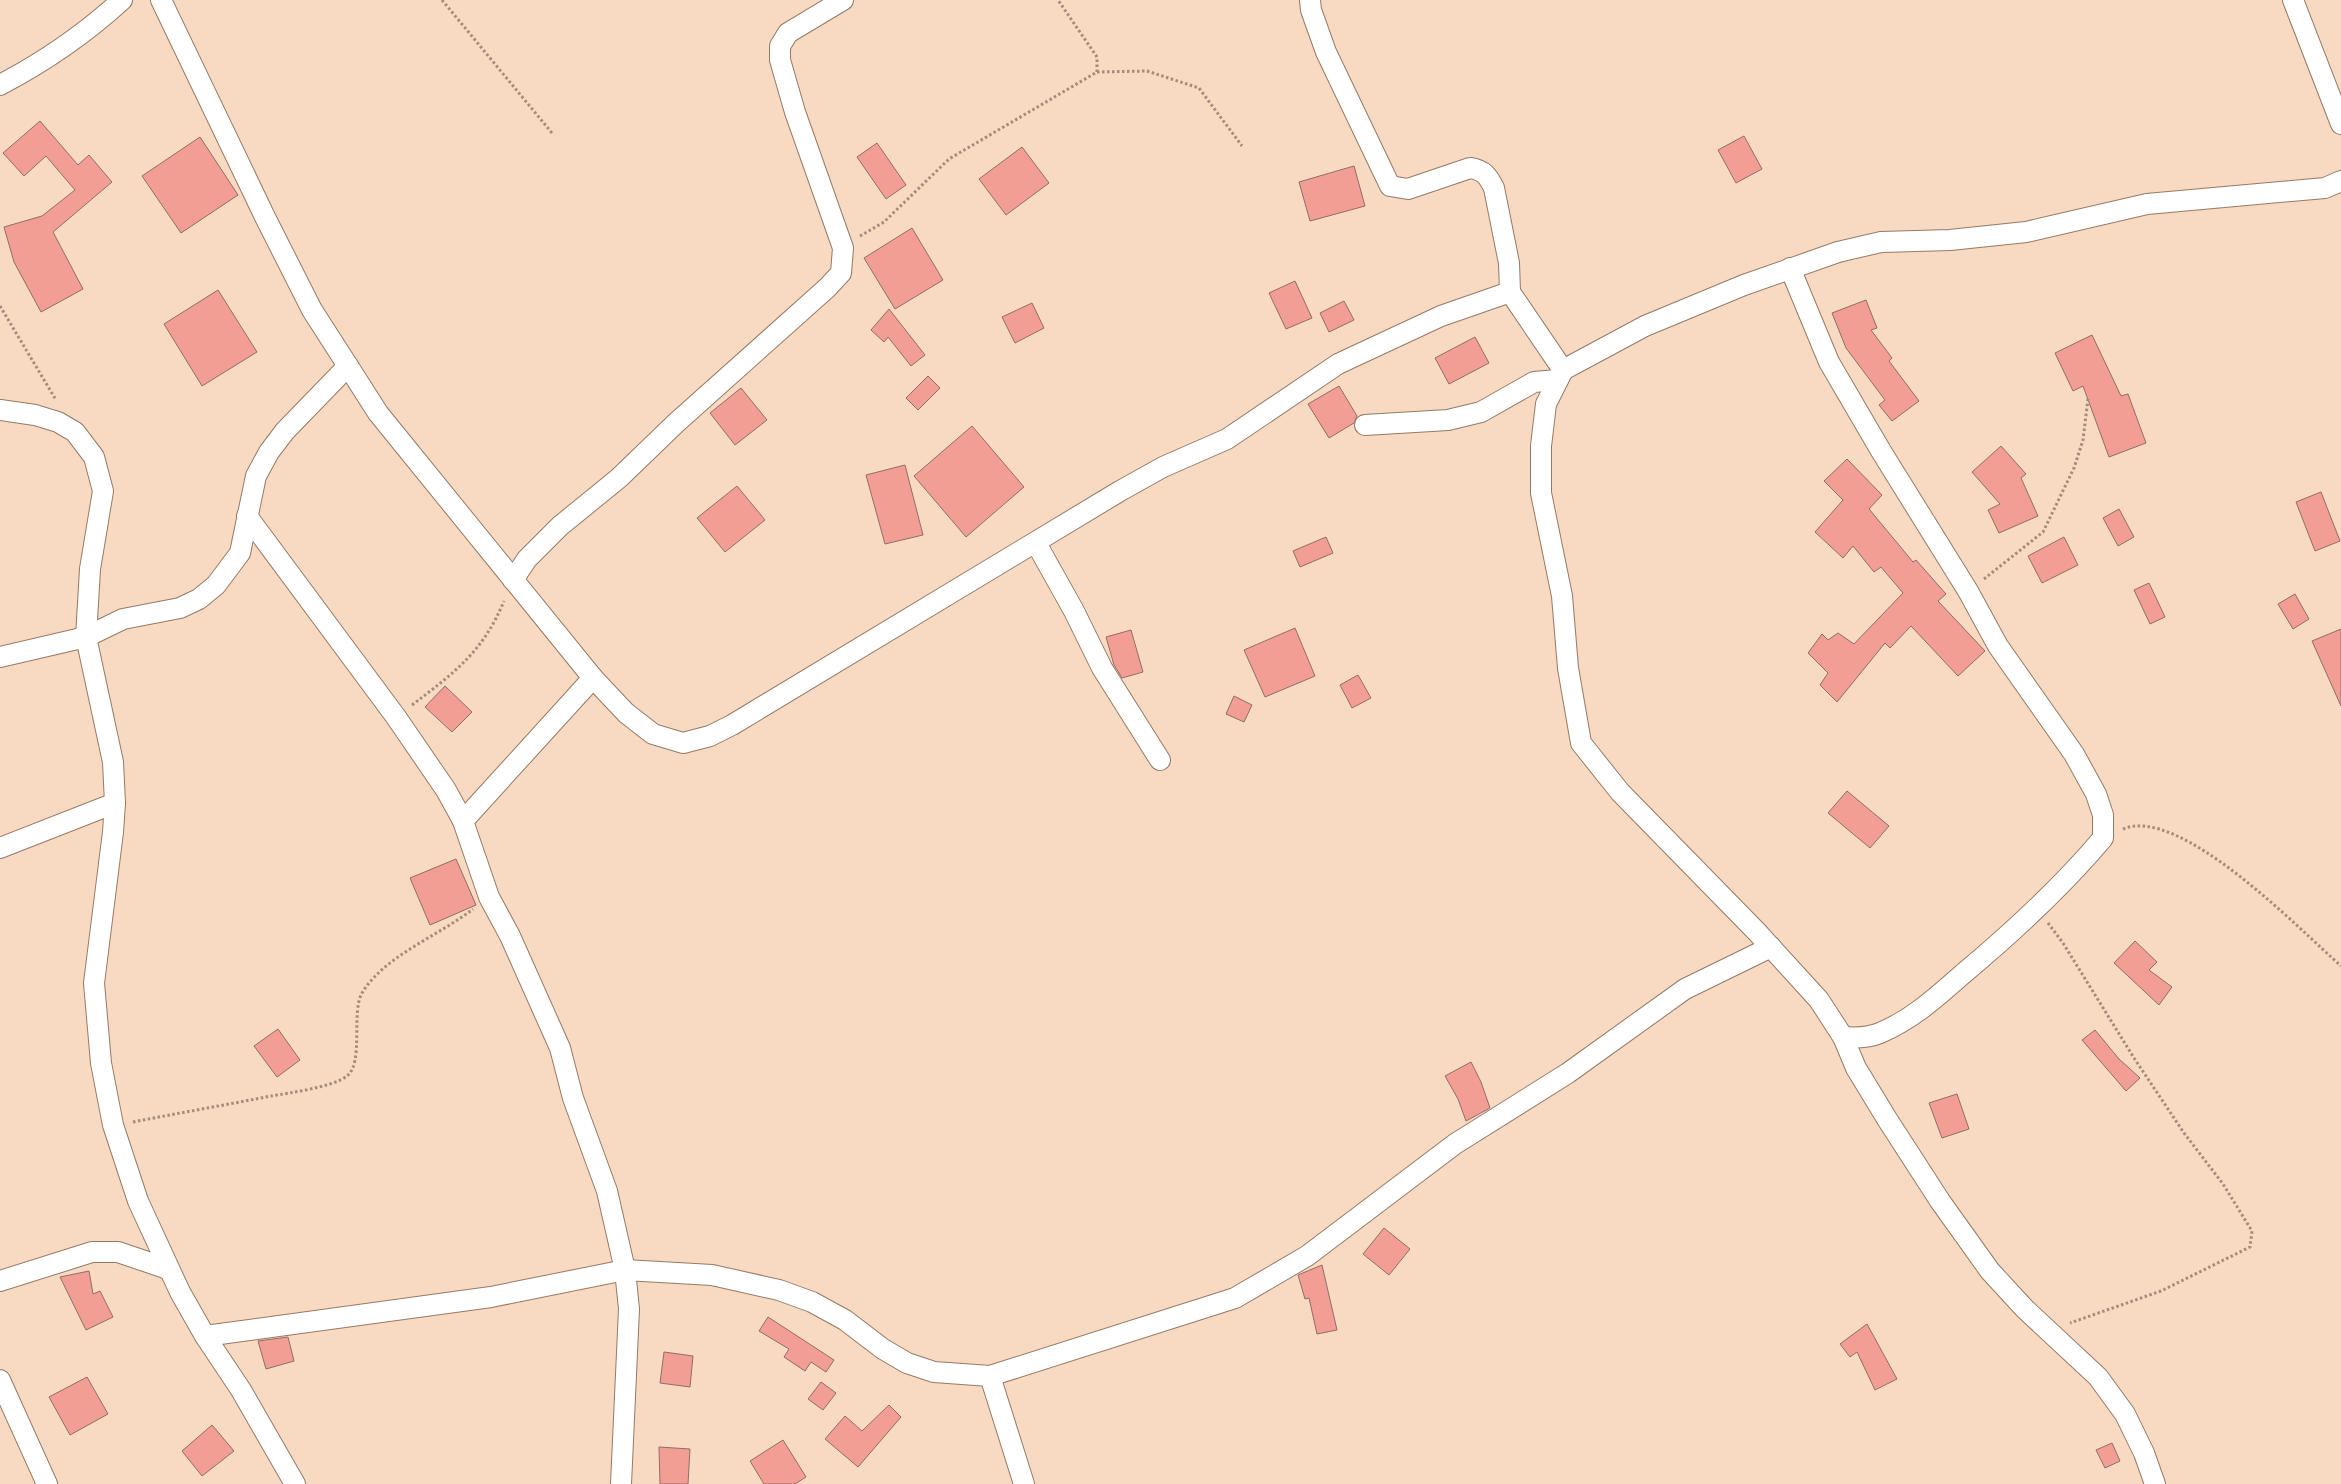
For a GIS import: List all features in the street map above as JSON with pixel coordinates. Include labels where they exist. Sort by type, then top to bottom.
[{"type":"street","points":[[0,85],[27,71],[78,36],[122,0]]},
{"type":"street","points":[[161,0],[269,226],[312,310],[378,413],[593,678],[626,713],[653,734],[683,743],[710,736],[1163,467],[1227,438],[1338,364],[1441,316],[1510,292]]},
{"type":"street","points":[[513,580],[527,559],[560,526],[619,478],[676,423],[827,288],[841,273],[843,248],[780,60],[780,46],[788,33],[843,0]]},
{"type":"street","points":[[1310,0],[1311,10],[1326,52],[1390,186],[1408,189],[1470,168],[1480,169],[1489,176],[1494,188],[1509,263],[1510,292],[1560,375]]},
{"type":"street","points":[[2293,0],[2341,124]]},
{"type":"street","points":[[1365,425],[1448,420],[1481,412],[1534,382],[1560,375],[1645,326],[1744,285],[1838,252],[1881,242],[1950,240],[2026,232],[2147,204],[2325,188],[2341,181]]},
{"type":"street","points":[[1790,268],[1829,362],[1881,452],[1968,591],[1998,646],[2074,754],[2096,794],[2103,815],[2103,838],[2064,883],[1927,1006],[1880,1033],[1859,1039],[1843,1037]]},
{"type":"street","points":[[0,657],[86,637],[123,619],[180,608],[199,599],[229,570],[240,553],[256,476],[269,452],[284,431],[348,366]]},
{"type":"street","points":[[1560,375],[1546,404],[1541,446],[1541,493],[1562,596],[1568,668],[1581,743],[1620,792],[1819,1000],[1843,1037],[1856,1068],[1940,1201],[1990,1271],[2048,1331],[2098,1377],[2126,1414],[2144,1453],[2154,1484]]},
{"type":"street","points":[[0,410],[35,415],[58,422],[75,432],[94,457],[103,491],[90,569],[86,637],[113,762],[115,803],[94,983],[101,1063],[113,1126],[138,1201],[168,1269],[205,1336],[241,1390],[295,1484]]},
{"type":"street","points":[[247,516],[396,716],[426,760],[463,821],[489,897],[510,936],[560,1048],[573,1098],[607,1191],[625,1270],[628,1309],[621,1484]]},
{"type":"street","points":[[1036,543],[1074,611],[1102,668],[1160,760]]},
{"type":"street","points":[[463,821],[593,678]]},
{"type":"street","points":[[0,848],[115,803]]},
{"type":"street","points":[[205,1336],[490,1297],[625,1270],[712,1275],[779,1290],[812,1302],[845,1320],[883,1349],[908,1363],[934,1372],[990,1376],[1234,1298],[1307,1256],[1455,1144],[1568,1073],[1685,989],[1771,948]]},
{"type":"street","points":[[0,1281],[92,1252],[118,1252],[168,1269]]},
{"type":"street","points":[[990,1376],[1024,1484]]},
{"type":"street","points":[[0,1380],[47,1484]]},
{"type":"path","points":[[442,0],[552,134]]},
{"type":"path","points":[[1058,0],[1097,57],[1097,72]]},
{"type":"path","points":[[843,248],[884,222],[948,159],[1097,72],[1147,71],[1199,88],[1242,146]]},
{"type":"path","points":[[0,306],[75,432]]},
{"type":"path","points":[[1968,591],[2043,532],[2074,468],[2083,440],[2088,398]]},
{"type":"path","points":[[396,716],[457,671],[486,638],[513,580]]},
{"type":"path","points":[[2103,838],[2132,826],[2148,826],[2169,831],[2190,842],[2230,867],[2267,897],[2278,910],[2341,966]]},
{"type":"path","points":[[113,1126],[308,1090],[346,1078],[351,1072],[354,1062],[358,1032],[356,1005],[370,982],[414,945],[457,922],[489,897]]},
{"type":"path","points":[[2037,909],[2063,943],[2134,1058],[2184,1133],[2222,1184],[2252,1231],[2250,1247],[2161,1291],[2048,1331]]},
{"type":"building","points":[[40,121],[78,165],[89,155],[112,182],[53,232],[83,289],[41,312],[14,262],[4,227],[42,216],[75,190],[46,156],[24,176],[3,153]]},
{"type":"building","points":[[1744,136],[1762,169],[1736,183],[1718,150]]},
{"type":"building","points":[[200,137],[238,195],[181,233],[142,176]]},
{"type":"building","points":[[877,143],[906,185],[886,199],[857,157]]},
{"type":"building","points":[[1022,147],[1049,183],[1006,215],[979,179]]},
{"type":"building","points":[[1354,166],[1365,206],[1310,221],[1299,182]]},
{"type":"building","points":[[912,228],[943,280],[895,309],[864,258]]},
{"type":"building","points":[[1295,281],[1312,318],[1286,329],[1269,293]]},
{"type":"building","points":[[218,290],[257,352],[202,386],[164,324]]},
{"type":"building","points":[[1866,300],[1877,328],[1871,330],[1892,358],[1889,361],[1919,401],[1892,421],[1879,405],[1885,400],[1846,348],[1832,313]]},
{"type":"building","points":[[1344,301],[1354,320],[1329,332],[1320,313]]},
{"type":"building","points":[[1032,303],[1044,328],[1015,343],[1002,317]]},
{"type":"building","points":[[889,309],[925,355],[911,366],[888,337],[884,342],[871,330]]},
{"type":"building","points":[[2092,335],[2121,396],[2128,394],[2146,443],[2109,457],[2083,386],[2073,391],[2055,353]]},
{"type":"building","points":[[1475,337],[1489,363],[1449,384],[1435,358]]},
{"type":"building","points":[[928,376],[940,388],[918,410],[906,398]]},
{"type":"building","points":[[1339,386],[1357,416],[1354,423],[1329,438],[1308,404]]},
{"type":"building","points":[[741,388],[767,420],[735,445],[710,413]]},
{"type":"building","points":[[972,426],[1024,487],[966,537],[914,476]]},
{"type":"building","points":[[2001,446],[2026,474],[2021,478],[2038,516],[1999,533],[1988,510],[2000,504],[1972,472]]},
{"type":"building","points":[[1847,459],[1882,495],[1869,509],[1913,562],[1916,560],[1946,594],[1938,601],[1985,651],[1958,676],[1911,626],[1890,648],[1885,643],[1837,702],[1820,685],[1828,673],[1808,653],[1822,634],[1828,640],[1838,633],[1854,644],[1903,593],[1881,567],[1874,572],[1853,546],[1843,558],[1815,532],[1843,500],[1824,481]]},
{"type":"building","points":[[905,465],[923,535],[885,544],[866,475]]},
{"type":"building","points":[[737,486],[765,520],[725,552],[697,518]]},
{"type":"building","points":[[2321,492],[2340,541],[2315,551],[2296,502]]},
{"type":"building","points":[[2119,509],[2134,537],[2118,546],[2103,518]]},
{"type":"building","points":[[1326,537],[1333,553],[1300,567],[1293,551]]},
{"type":"building","points":[[2064,537],[2078,565],[2042,583],[2028,556]]},
{"type":"building","points":[[2149,583],[2165,617],[2150,624],[2134,590]]},
{"type":"building","points":[[2295,594],[2309,619],[2293,629],[2278,604]]},
{"type":"building","points":[[1295,628],[1315,676],[1265,697],[1244,650]]},
{"type":"building","points":[[2341,629],[2341,706],[2312,641]]},
{"type":"building","points":[[1131,630],[1143,672],[1122,678],[1114,665],[1106,637]]},
{"type":"building","points":[[1358,675],[1371,698],[1352,708],[1340,685]]},
{"type":"building","points":[[445,686],[472,712],[452,732],[425,707]]},
{"type":"building","points":[[1234,696],[1252,705],[1244,722],[1226,714]]},
{"type":"building","points":[[1847,791],[1889,826],[1870,848],[1828,813]]},
{"type":"building","points":[[456,859],[476,905],[430,925],[410,878]]},
{"type":"building","points":[[2135,941],[2157,962],[2149,970],[2172,987],[2159,1005],[2114,963]]},
{"type":"building","points":[[278,1029],[300,1060],[277,1077],[254,1046]]},
{"type":"building","points":[[2095,1030],[2119,1059],[2140,1078],[2126,1091],[2082,1040]]},
{"type":"building","points":[[1471,1062],[1481,1082],[1490,1108],[1466,1121],[1458,1099],[1445,1076]]},
{"type":"building","points":[[1957,1094],[1969,1129],[1942,1138],[1929,1103]]},
{"type":"building","points":[[1384,1228],[1410,1249],[1389,1275],[1363,1254]]},
{"type":"building","points":[[1322,1265],[1337,1330],[1317,1334],[1309,1298],[1305,1299],[1298,1275]]},
{"type":"building","points":[[89,1271],[93,1294],[100,1291],[113,1317],[86,1330],[60,1277]]},
{"type":"building","points":[[768,1317],[834,1360],[826,1372],[811,1362],[805,1371],[784,1357],[789,1349],[759,1331]]},
{"type":"building","points":[[1867,1324],[1897,1379],[1875,1390],[1857,1352],[1850,1357],[1840,1344]]},
{"type":"building","points":[[288,1337],[294,1361],[266,1369],[258,1341]]},
{"type":"building","points":[[664,1352],[693,1356],[690,1387],[660,1383]]},
{"type":"building","points":[[87,1377],[108,1414],[70,1435],[49,1397]]},
{"type":"building","points":[[821,1382],[836,1393],[823,1410],[808,1399]]},
{"type":"building","points":[[889,1405],[901,1417],[858,1467],[825,1439],[845,1416],[862,1431]]},
{"type":"building","points":[[212,1425],[234,1451],[202,1476],[182,1451]]},
{"type":"building","points":[[783,1440],[806,1477],[795,1484],[764,1484],[750,1461]]},
{"type":"building","points":[[2112,1443],[2120,1461],[2105,1468],[2096,1450]]},
{"type":"building","points":[[659,1447],[690,1449],[688,1484],[660,1484]]}]
